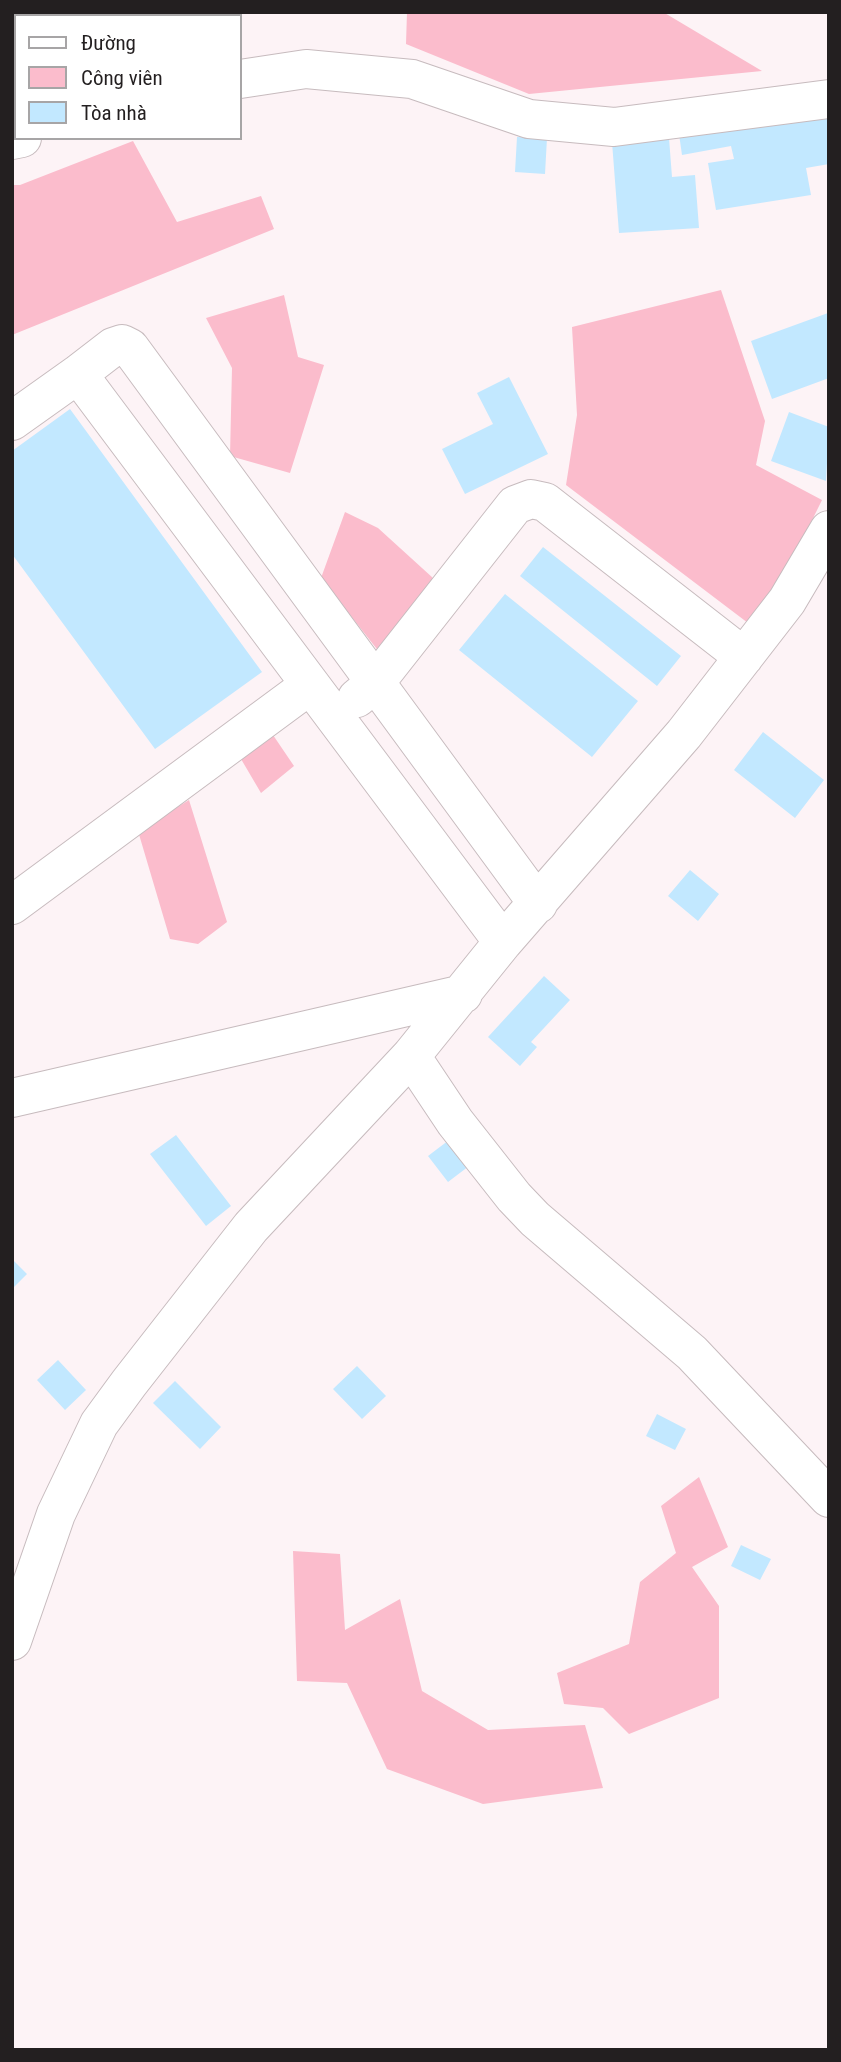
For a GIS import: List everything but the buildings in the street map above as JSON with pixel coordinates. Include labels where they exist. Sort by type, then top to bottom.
[{"type":"street","points":[[242,79],[306,69],[412,79],[529,119],[614,127],[829,99]]},
{"type":"street","points":[[12,421],[113,347],[122,344],[130,348],[538,904]]},
{"type":"street","points":[[78,374],[503,942]]},
{"type":"street","points":[[334,718],[375,682],[515,505],[531,499],[545,502],[744,657]]},
{"type":"street","points":[[16,1618],[57,1514],[99,1424],[251,1227],[411,1056],[503,942],[684,734],[787,601],[829,530]]},
{"type":"street","points":[[12,905],[310,685]]},
{"type":"street","points":[[12,1098],[463,993]]},
{"type":"street","points":[[411,1056],[455,1122],[521,1205],[692,1353],[829,1498]]},
{"type":"green space","points":[[407,12],[663,12],[762,71],[529,94],[406,44]]},
{"type":"green space","points":[[133,141],[177,222],[261,196],[274,229],[12,335],[12,185],[20,185]]},
{"type":"green space","points":[[721,290],[765,421],[756,465],[822,500],[786,573],[748,623],[566,485],[577,415],[572,327]]},
{"type":"green space","points":[[284,295],[298,357],[324,365],[290,473],[230,456],[232,368],[206,318]]},
{"type":"green space","points":[[345,512],[378,528],[433,578],[380,653],[321,578]]},
{"type":"green space","points":[[273,735],[294,766],[261,793],[241,759]]},
{"type":"green space","points":[[189,800],[227,922],[198,944],[170,939],[138,831]]},
{"type":"green space","points":[[699,1477],[728,1547],[692,1567],[719,1606],[719,1698],[629,1734],[603,1708],[564,1704],[557,1673],[629,1644],[640,1582],[676,1553],[661,1506]]},
{"type":"green space","points":[[293,1551],[340,1554],[345,1630],[400,1599],[422,1691],[488,1730],[585,1725],[603,1788],[483,1804],[387,1769],[347,1683],[297,1681]]}]
